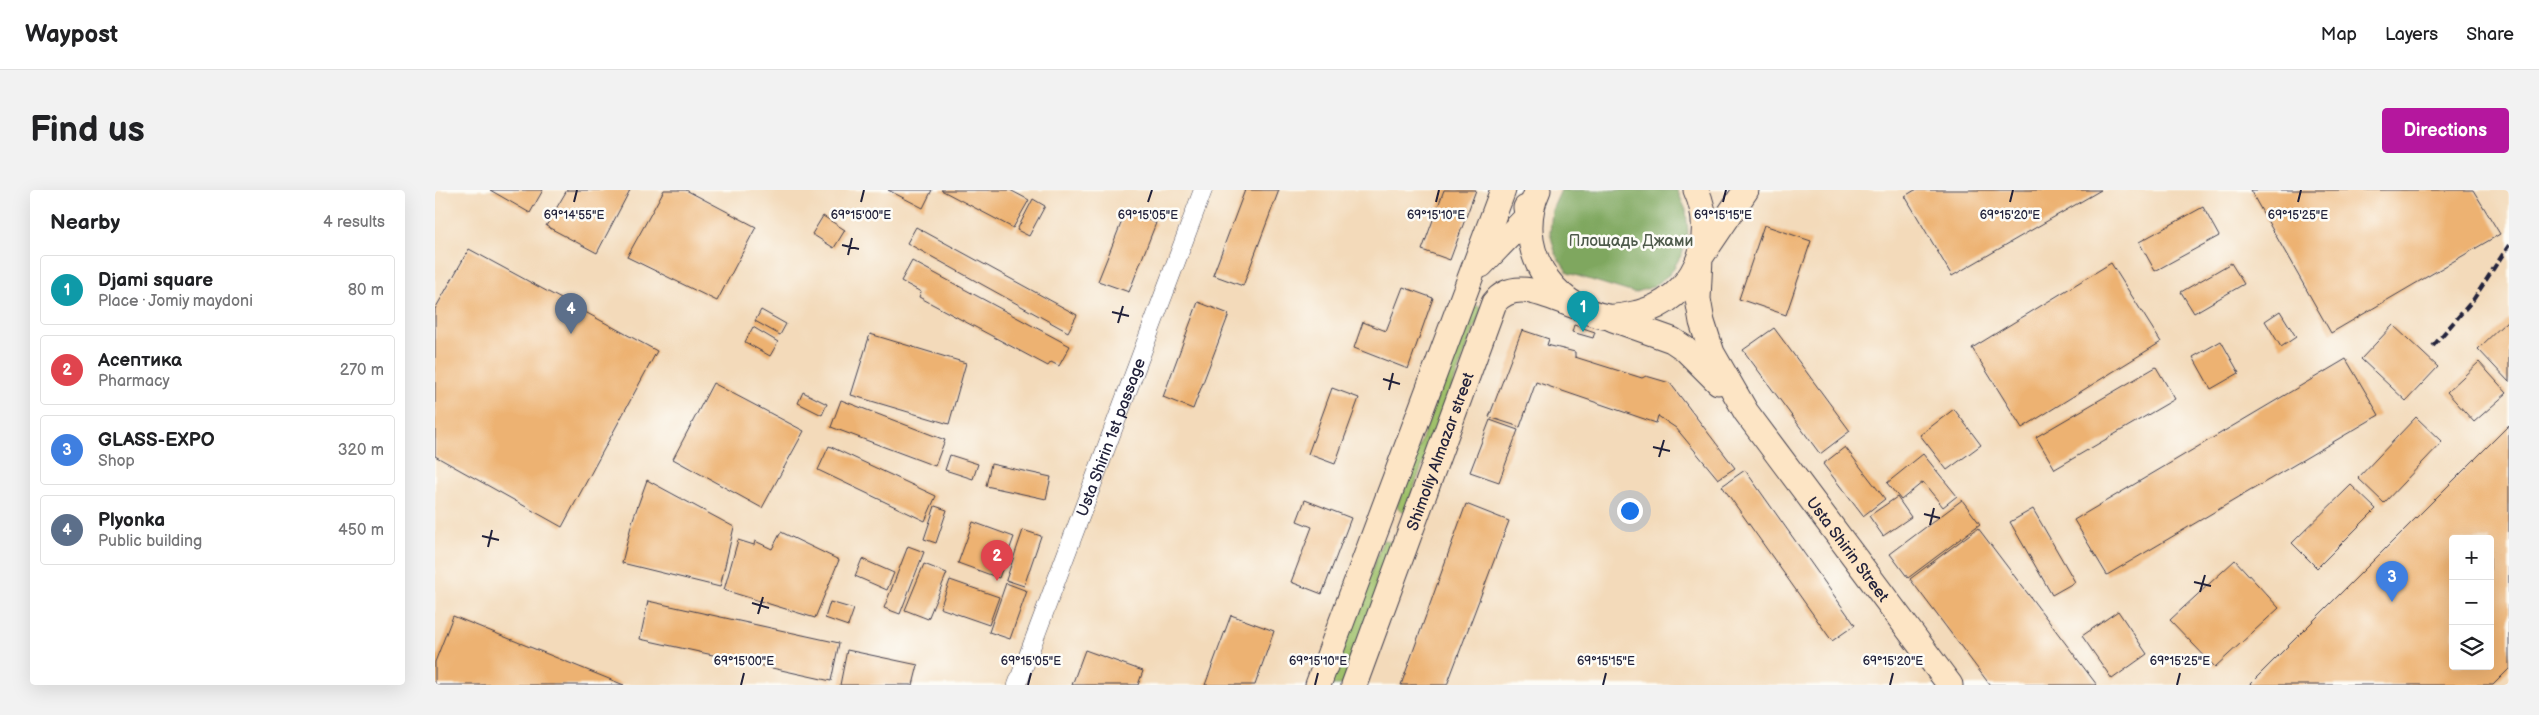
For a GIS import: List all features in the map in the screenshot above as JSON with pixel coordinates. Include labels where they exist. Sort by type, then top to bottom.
[{"type":"main road","name":"Shimoliy Almazar street","points":[[1318,685],[1503,190]]},
{"type":"main road","points":[[1515,190],[1530,214]]},
{"type":"main road","points":[[1538,190],[1530,214],[1530,235],[1533,253],[1539,269],[1549,284],[1578,307]]},
{"type":"main road","points":[[1696,190],[1705,224],[1700,258]]},
{"type":"main road","points":[[1609,317],[1649,310],[1665,302],[1680,290],[1746,190]]},
{"type":"main road","name":"Shimoliy Almazar street","points":[[1473,274],[1530,214]]},
{"type":"main road","name":"Usta Shirin Street","points":[[1700,258],[1698,299],[1702,322],[1712,354],[1746,412],[1950,685]]},
{"type":"main road","name":"Shimoliy Almazar street","points":[[1354,685],[1494,304],[1499,296],[1515,289],[1523,289],[1578,307]]},
{"type":"main road","name":"Usta Shirin Street","points":[[1578,307],[1660,334],[1684,348],[1746,412]]},
{"type":"main road","points":[[1380,519],[1411,530]]},
{"type":"street","name":"Usta Shirin 1st passage","points":[[1017,685],[1203,190]]},
{"type":"green space","name":"Площадь Джами","points":[[1561,190],[1677,190],[1686,210],[1688,232],[1682,254],[1670,274],[1652,287],[1634,293],[1568,273],[1556,255],[1550,233],[1552,210]]},
{"type":"green space","points":[[1472,304],[1482,308],[1405,511],[1401,511],[1397,506]]},
{"type":"green space","points":[[1383,540],[1395,544],[1343,685],[1330,685]]},
{"type":"building","points":[[490,190],[543,190],[530,213]]},
{"type":"building","points":[[567,190],[630,190],[597,253],[546,226]]},
{"type":"building","points":[[664,190],[686,190],[756,227],[717,301],[627,257]]},
{"type":"building","points":[[888,190],[932,190],[923,208]]},
{"type":"building","points":[[941,190],[1010,190],[1029,200],[1013,228]]},
{"type":"building","points":[[1245,190],[1279,190],[1243,286],[1213,275]]},
{"type":"building","points":[[1444,190],[1476,190],[1450,260],[1422,250]]},
{"type":"building","points":[[1915,190],[2101,190],[1952,276],[1905,196]]},
{"type":"building","points":[[2250,190],[2473,190],[2500,234],[2331,333]]},
{"type":"building","points":[[1033,199],[1045,206],[1029,236],[1017,230]]},
{"type":"building","points":[[2203,207],[2219,236],[2155,271],[2139,242]]},
{"type":"building","points":[[1126,211],[1156,223],[1129,292],[1098,281]]},
{"type":"building","points":[[823,216],[845,230],[834,248],[812,234]]},
{"type":"building","points":[[1764,225],[1811,241],[1786,315],[1739,299]]},
{"type":"building","points":[[916,227],[1077,315],[1068,332],[907,243]]},
{"type":"building","points":[[469,249],[657,351],[562,527],[435,456],[435,309]]},
{"type":"building","points":[[912,261],[1070,346],[1059,366],[1051,362],[1048,366],[919,297],[921,292],[901,281]]},
{"type":"building","points":[[2111,263],[2161,342],[2022,428],[1972,348]]},
{"type":"building","points":[[2231,263],[2244,284],[2194,313],[2181,292]]},
{"type":"building","points":[[1403,287],[1433,298],[1408,369],[1354,348],[1363,322],[1386,331]]},
{"type":"building","points":[[1198,302],[1229,314],[1193,409],[1163,397]]},
{"type":"building","points":[[761,310],[786,324],[780,335],[755,321]]},
{"type":"building","points":[[2280,311],[2296,337],[2281,347],[2265,321]]},
{"type":"building","points":[[2509,319],[2509,382],[2478,349]]},
{"type":"building","points":[[1574,325],[1595,332],[1593,338],[1572,332]]},
{"type":"building","points":[[2393,325],[2438,367],[2406,401],[2361,359]]},
{"type":"building","points":[[753,327],[778,342],[770,356],[745,342]]},
{"type":"building","points":[[1774,328],[1850,431],[1820,454],[1743,350]]},
{"type":"building","points":[[1522,330],[1549,339],[1547,345],[1575,352],[1575,357],[1642,378],[1646,376],[1670,383],[1735,468],[1718,479],[1676,428],[1658,416],[1656,423],[1536,382],[1520,427],[1489,417]]},
{"type":"building","points":[[870,334],[966,363],[949,424],[851,395]]},
{"type":"building","points":[[2221,341],[2239,373],[2211,389],[2193,357]]},
{"type":"building","points":[[2346,359],[2379,415],[2107,575],[2074,520]]},
{"type":"building","points":[[2479,362],[2507,393],[2474,422],[2447,392]]},
{"type":"building","points":[[2156,367],[2175,399],[2055,469],[2036,437]]},
{"type":"building","points":[[713,383],[804,431],[762,508],[673,459]]},
{"type":"building","points":[[1332,388],[1359,398],[1335,464],[1308,454]]},
{"type":"building","points":[[803,392],[827,404],[822,415],[798,403]]},
{"type":"building","points":[[841,400],[945,440],[935,466],[831,427]]},
{"type":"building","points":[[1954,409],[1981,445],[1947,470],[1920,435]]},
{"type":"building","points":[[2416,417],[2442,442],[2384,503],[2358,478]]},
{"type":"building","points":[[1490,420],[1518,430],[1499,482],[1470,472]]},
{"type":"building","points":[[2509,425],[2509,669],[2493,685],[2249,685]]},
{"type":"building","points":[[829,446],[936,496],[925,521],[818,470]]},
{"type":"building","points":[[1845,447],[1885,499],[1863,516],[1823,464]]},
{"type":"building","points":[[1923,454],[1957,496],[1943,507],[1923,482],[1901,500],[1887,483]]},
{"type":"building","points":[[950,455],[978,464],[973,479],[945,470]]},
{"type":"building","points":[[991,464],[1051,477],[1046,499],[986,486]]},
{"type":"building","points":[[1745,470],[1855,625],[1832,641],[1722,486]]},
{"type":"building","points":[[647,480],[734,527],[720,587],[622,563],[632,522]]},
{"type":"building","points":[[2351,485],[2376,509],[2317,568],[2292,543]]},
{"type":"building","points":[[1897,497],[1911,517],[1883,536],[1869,516]]},
{"type":"building","points":[[1305,500],[1351,518],[1322,594],[1291,582],[1312,527],[1297,521]]},
{"type":"building","points":[[1962,500],[1980,524],[1908,578],[1890,554]]},
{"type":"building","points":[[1466,504],[1509,521],[1447,685],[1401,685]]},
{"type":"building","points":[[935,506],[947,510],[936,543],[924,539]]},
{"type":"building","points":[[2033,509],[2075,582],[2052,595],[2010,522]]},
{"type":"building","points":[[973,522],[1014,537],[999,578],[958,563]]},
{"type":"building","points":[[1978,528],[2097,685],[1990,685],[1910,579]]},
{"type":"building","points":[[1023,530],[1041,536],[1024,586],[1006,580]]},
{"type":"building","points":[[781,532],[839,560],[815,618],[724,590],[738,540],[754,545],[755,541],[772,549]]},
{"type":"building","points":[[908,546],[924,552],[900,614],[884,608]]},
{"type":"building","points":[[862,559],[894,573],[887,590],[855,576]]},
{"type":"building","points":[[2235,560],[2279,608],[2215,667],[2170,620]]},
{"type":"building","points":[[924,564],[947,573],[928,619],[905,610]]},
{"type":"building","points":[[950,580],[999,597],[989,625],[940,608]]},
{"type":"building","points":[[1006,583],[1027,591],[1010,639],[989,632]]},
{"type":"building","points":[[648,601],[839,643],[831,681],[640,639]]},
{"type":"building","points":[[830,602],[854,609],[848,626],[825,618]]},
{"type":"building","points":[[2118,611],[2147,654],[2112,679],[2082,636]]},
{"type":"building","points":[[1231,615],[1274,631],[1255,685],[1205,685]]},
{"type":"building","points":[[453,616],[624,685],[435,685],[435,662]]},
{"type":"building","points":[[847,650],[918,665],[913,685],[840,685]]},
{"type":"building","points":[[1085,650],[1143,671],[1138,685],[1072,685]]},
{"type":"railway","points":[[2433,346],[2473,300],[2509,245]]},
{"type":"place","name":"Djami square","points":[[1583,332]]},
{"type":"place","name":"Plyonka","points":[[571,334]]},
{"type":"place","name":"Асептика","points":[[997,581]]},
{"type":"place","name":"GLASS-EXPO","points":[[2392,602]]}]
